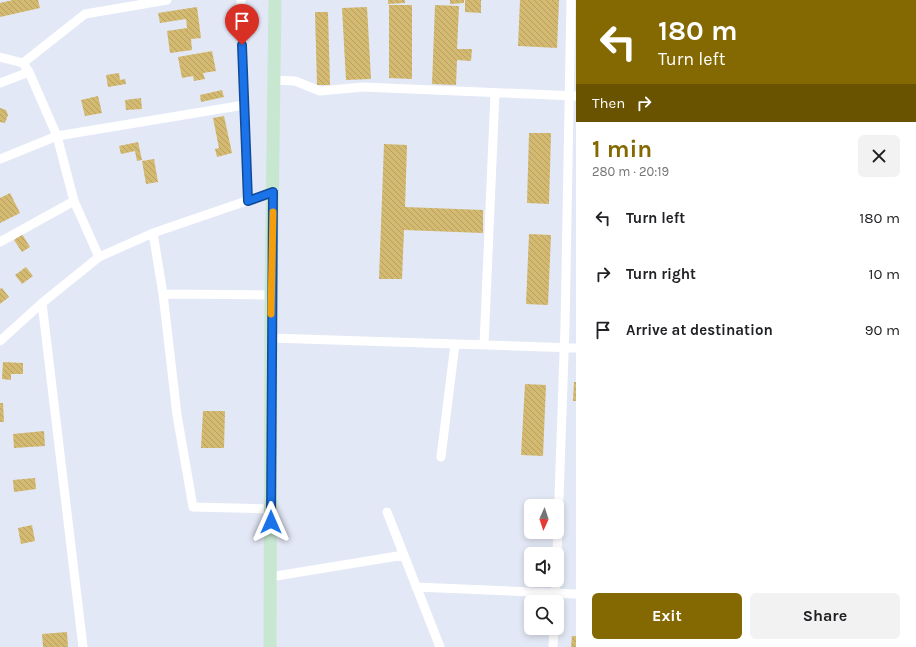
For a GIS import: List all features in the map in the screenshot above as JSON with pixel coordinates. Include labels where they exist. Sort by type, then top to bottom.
[{"type":"main road","points":[[270,647],[274,0]]},
{"type":"street","points":[[23,63],[85,14],[167,0]]},
{"type":"street","points":[[241,0],[248,201]]},
{"type":"street","points":[[557,547],[572,96],[571,0]]},
{"type":"street","points":[[0,57],[23,63],[29,72],[57,136],[74,201],[99,256]]},
{"type":"street","points":[[0,83],[29,72]]},
{"type":"street","points":[[274,80],[295,81],[320,90],[363,87],[572,96]]},
{"type":"street","points":[[484,345],[495,93]]},
{"type":"street","points":[[0,159],[57,136],[244,105]]},
{"type":"street","points":[[0,341],[42,303],[99,256],[153,233],[273,192]]},
{"type":"street","points":[[0,242],[74,201]]},
{"type":"street","points":[[153,233],[163,294],[176,415],[193,507],[271,509]]},
{"type":"street","points":[[163,294],[271,296]]},
{"type":"street","points":[[42,303],[83,647]]},
{"type":"street","points":[[271,338],[576,348]]},
{"type":"street","points":[[441,457],[455,344]]},
{"type":"street","points":[[388,512],[440,647]]},
{"type":"street","points":[[270,576],[404,555]]},
{"type":"street","points":[[416,587],[527,595]]},
{"type":"street","points":[[564,596],[576,594]]},
{"type":"street","points":[[553,647],[554,635]]},
{"type":"building","points":[[13,0],[38,0],[40,8],[0,17],[0,3]]},
{"type":"building","points":[[388,0],[405,0],[405,3],[388,4]]},
{"type":"building","points":[[450,0],[464,0],[464,3],[450,4]]},
{"type":"building","points":[[465,0],[481,0],[481,13],[465,12]]},
{"type":"building","points":[[520,0],[559,0],[557,48],[518,46]]},
{"type":"building","points":[[389,5],[412,5],[412,79],[389,78]]},
{"type":"building","points":[[435,5],[459,6],[457,49],[472,49],[471,61],[457,60],[456,85],[432,84]]},
{"type":"building","points":[[197,7],[201,38],[191,39],[192,50],[170,53],[167,31],[187,28],[186,19],[160,23],[158,13]]},
{"type":"building","points":[[367,7],[371,79],[346,80],[342,8]]},
{"type":"building","points":[[315,12],[328,12],[330,85],[317,85]]},
{"type":"building","points":[[212,51],[216,71],[203,73],[205,79],[194,81],[193,76],[182,78],[178,57]]},
{"type":"building","points":[[119,73],[120,80],[125,79],[126,84],[108,87],[106,75]]},
{"type":"building","points":[[222,90],[224,97],[201,102],[200,95]]},
{"type":"building","points":[[98,96],[102,113],[85,116],[81,100]]},
{"type":"building","points":[[141,98],[142,109],[126,110],[125,100]]},
{"type":"building","points":[[0,108],[6,110],[8,115],[5,123],[0,122]]},
{"type":"building","points":[[224,116],[232,153],[217,157],[215,149],[219,148],[213,118]]},
{"type":"building","points":[[529,133],[551,133],[549,204],[527,203]]},
{"type":"building","points":[[138,142],[142,160],[137,161],[135,151],[121,154],[119,146]]},
{"type":"building","points":[[384,144],[407,145],[405,207],[483,210],[483,233],[404,230],[402,279],[379,279]]},
{"type":"building","points":[[154,159],[158,182],[146,184],[142,161]]},
{"type":"building","points":[[10,193],[20,213],[0,223],[0,198]]},
{"type":"building","points":[[22,234],[30,247],[22,252],[14,240]]},
{"type":"building","points":[[529,234],[551,235],[548,305],[526,304]]},
{"type":"building","points":[[26,267],[33,276],[22,284],[15,275]]},
{"type":"building","points":[[2,288],[9,297],[0,304],[0,289]]},
{"type":"building","points":[[3,362],[23,363],[23,374],[11,374],[11,380],[2,379]]},
{"type":"building","points":[[574,382],[576,382],[576,401],[573,401]]},
{"type":"building","points":[[525,384],[546,385],[543,456],[521,455]]},
{"type":"building","points":[[0,403],[3,403],[4,422],[0,422]]},
{"type":"building","points":[[203,411],[225,411],[224,448],[201,448]]},
{"type":"building","points":[[44,431],[45,446],[14,448],[13,434]]},
{"type":"building","points":[[35,478],[36,489],[14,492],[13,480]]},
{"type":"building","points":[[32,525],[35,541],[21,544],[18,528]]},
{"type":"building","points":[[67,632],[68,647],[43,647],[42,634]]},
{"type":"building","points":[[572,636],[576,636],[576,647],[571,647]]},
{"type":"slow traffic","points":[[271,314],[273,212]]},
{"type":"route","points":[[242,45],[248,201],[273,192],[271,296],[271,522]]}]
